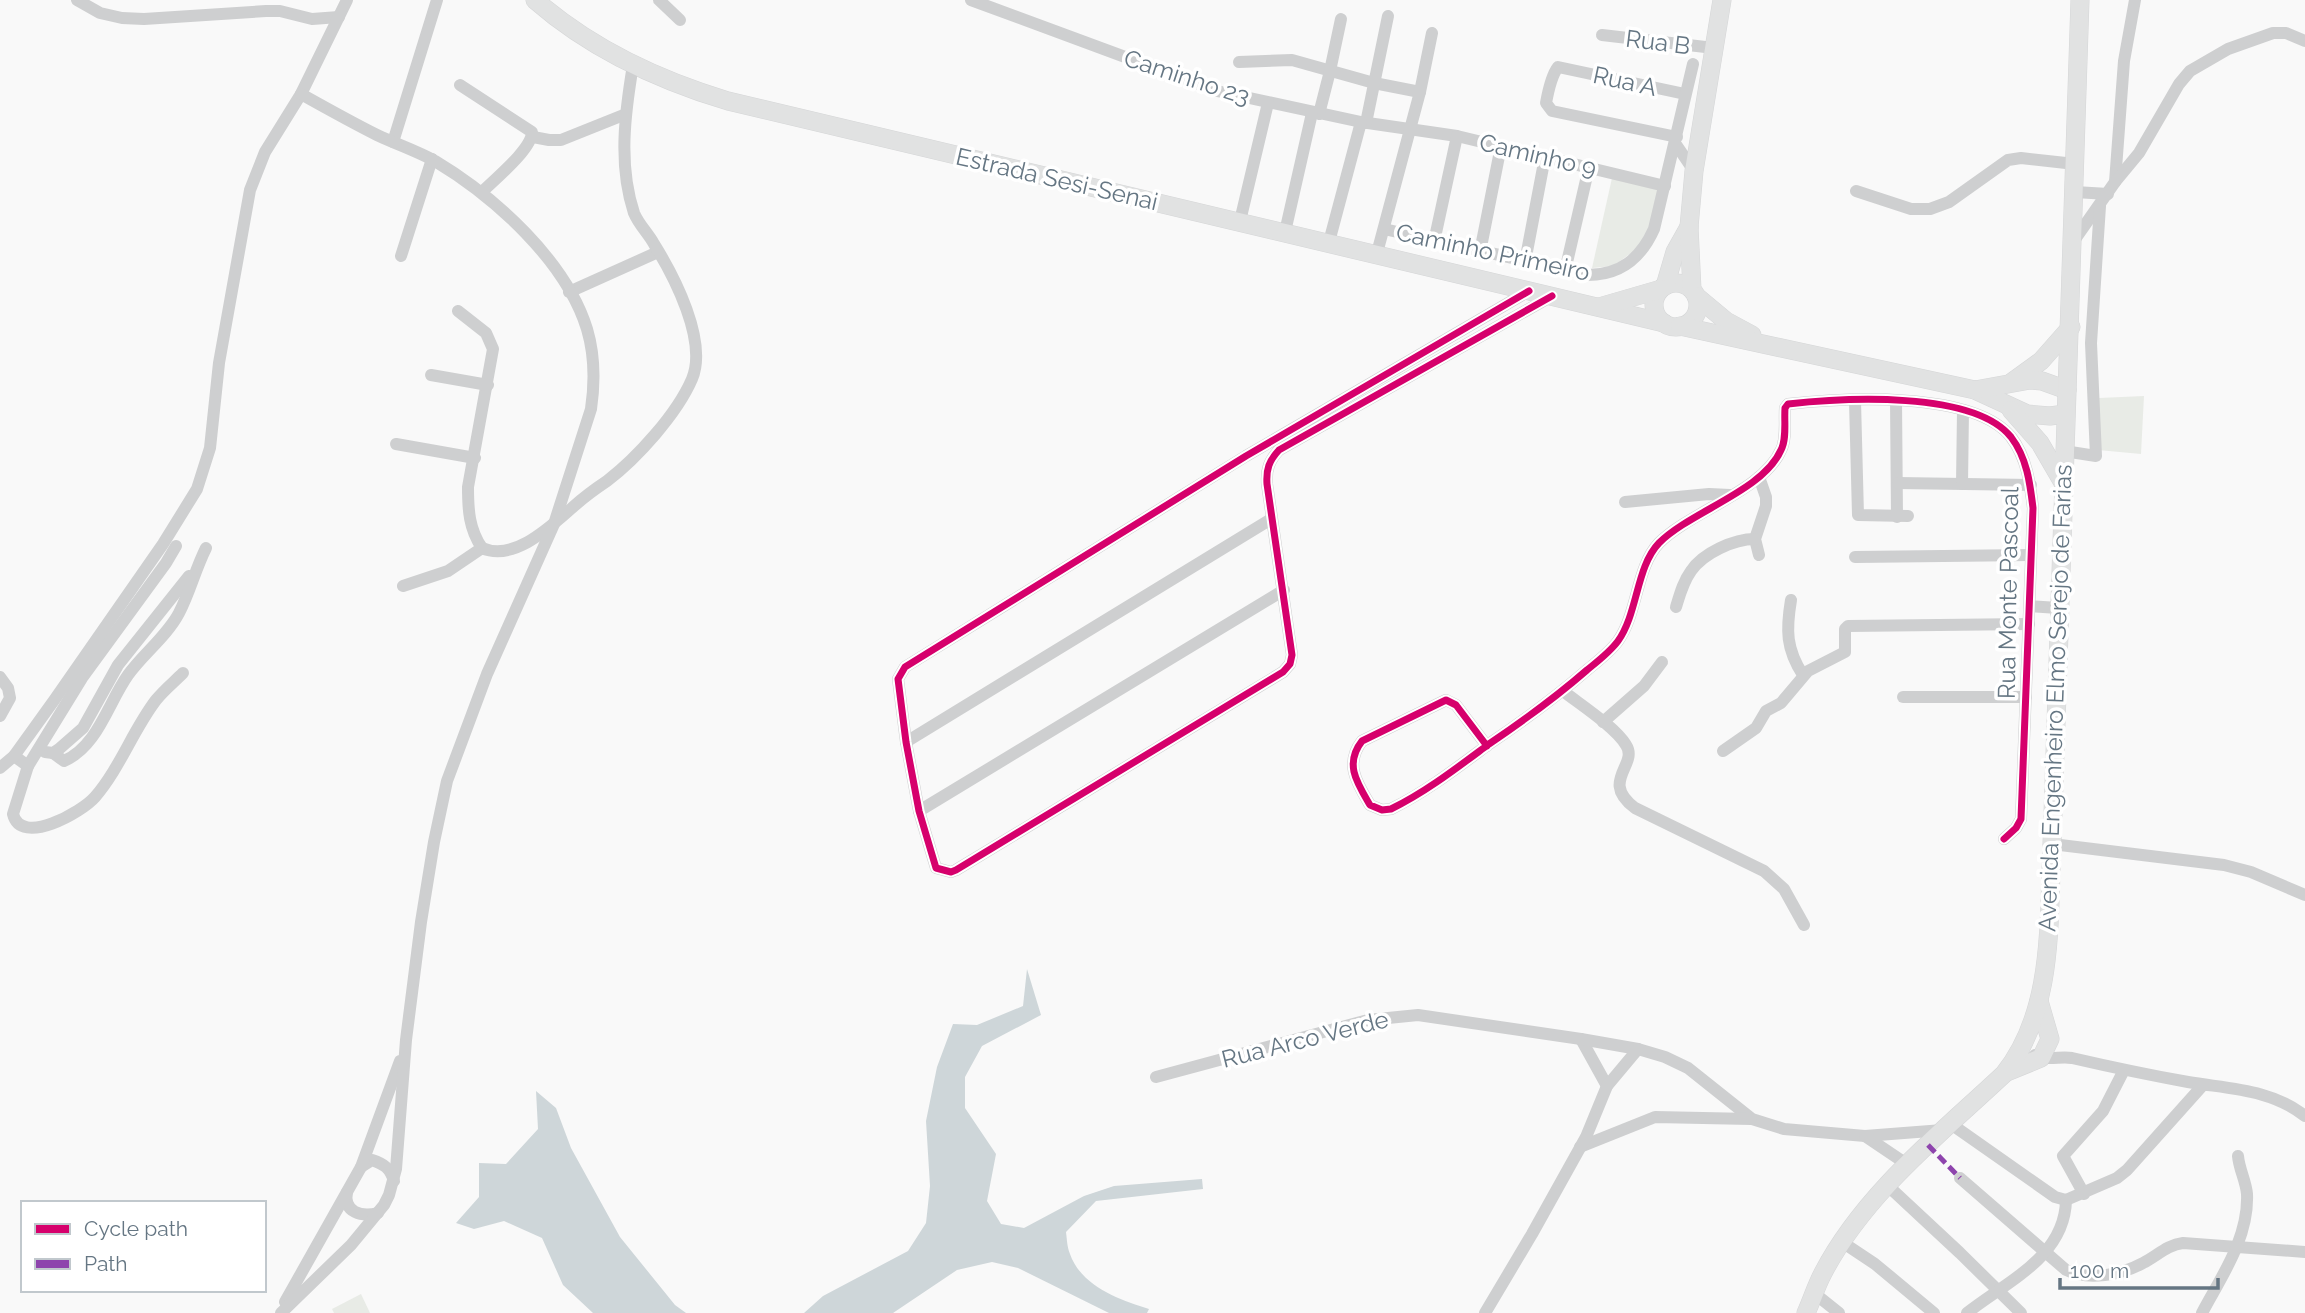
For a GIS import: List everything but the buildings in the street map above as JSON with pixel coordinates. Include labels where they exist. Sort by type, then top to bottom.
[{"type":"street","points":[[77,0],[100,13],[122,18],[266,11],[280,11],[312,19],[340,17]]},
{"type":"street","points":[[0,768],[14,755],[163,544],[197,489],[210,448],[219,363],[250,190],[265,152],[301,94],[347,0]]},
{"type":"street","points":[[393,142],[437,0]]},
{"type":"street","points":[[659,0],[680,20]]},
{"type":"street","name":"Caminho 23","points":[[971,0],[1194,84],[1315,113],[1411,128]]},
{"type":"street","points":[[1689,227],[1675,252],[1654,307],[1659,318],[1672,325],[1692,320],[1696,315],[1698,302],[1694,293],[1689,227],[1694,171],[1722,0]]},
{"type":"street","name":"Avenida Engenheiro Elmo Serejo de Farias","points":[[1807,1313],[1823,1274],[1842,1241],[1887,1185],[2004,1074],[2026,1040],[2039,1000],[2045,970],[2052,844],[2080,0]]},
{"type":"street","points":[[2115,182],[2124,61],[2135,0]]},
{"type":"street","name":"Estrada Sesi-Senai","points":[[545,3],[633,65],[728,101],[1672,325],[1975,390],[2005,394],[2027,414],[2066,414]]},
{"type":"street","points":[[1329,243],[1374,83],[1388,16]]},
{"type":"street","points":[[1285,232],[1315,113],[1331,71],[1340,19]]},
{"type":"street","points":[[1377,253],[1420,92],[1432,33]]},
{"type":"street","points":[[2073,242],[2139,153],[2179,84],[2190,71],[2228,49],[2273,33],[2286,33],[2305,41]]},
{"type":"street","name":"Rua B","points":[[1602,35],[1714,48]]},
{"type":"street","points":[[1239,62],[1292,60],[1374,83],[1420,92]]},
{"type":"street","name":"Caminho Primeiro","points":[[1384,229],[1588,275],[1602,275],[1627,265],[1647,245],[1655,227],[1693,64]]},
{"type":"street","points":[[458,311],[491,341],[493,360],[468,487],[471,528],[482,548],[490,552],[511,551],[554,524],[627,463],[677,404],[693,376],[696,351],[691,324],[659,252],[634,211],[625,151],[626,114],[633,65]]},
{"type":"street","name":"Rua A","points":[[1676,140],[1552,111],[1546,103],[1547,97],[1556,68],[1685,94]]},
{"type":"street","points":[[460,85],[533,132],[533,137],[526,147],[482,192]]},
{"type":"street","points":[[280,1313],[351,1245],[384,1205],[394,1181],[406,1040],[433,842],[447,781],[487,674],[554,524],[594,390],[593,352],[578,305],[537,246],[482,192],[432,159],[393,142],[301,94]]},
{"type":"street","points":[[1240,221],[1268,103]]},
{"type":"street","points":[[533,137],[561,140],[626,114]]},
{"type":"street","name":"Caminho 9","points":[[1411,128],[1501,146],[1665,186]]},
{"type":"street","points":[[1434,242],[1457,136]]},
{"type":"street","points":[[1676,140],[1694,171]]},
{"type":"street","points":[[1480,252],[1501,146]]},
{"type":"street","points":[[1525,262],[1545,157]]},
{"type":"street","points":[[1856,191],[1911,209],[1930,209],[1949,202],[2008,160],[2021,158],[2076,164]]},
{"type":"street","points":[[401,256],[432,159]]},
{"type":"street","points":[[1565,271],[1590,167]]},
{"type":"street","points":[[2075,192],[2108,194]]},
{"type":"street","points":[[2064,451],[2096,456],[2091,343],[2100,206]]},
{"type":"street","points":[[569,292],[659,252]]},
{"type":"street","points":[[1495,283],[1500,307]]},
{"type":"street","points":[[1663,288],[1682,284],[1694,293]]},
{"type":"street","name":"Estrada Sesi-Senai","points":[[1599,307],[1663,288]]},
{"type":"street","points":[[1529,291],[1260,448],[905,667],[898,679],[906,742],[919,811],[936,868],[951,872],[1283,672],[1292,660],[1284,590],[1271,519],[1266,473],[1268,464],[1279,450],[1552,296]]},
{"type":"street","name":"Estrada Sesi-Senai","points":[[1694,293],[1726,321],[1770,344]]},
{"type":"street","points":[[2063,482],[2040,443],[2005,394],[2041,361],[2071,327]]},
{"type":"street","points":[[431,375],[488,385]]},
{"type":"street","name":"Estrada Sesi-Senai","points":[[2005,394],[2030,380],[2042,381],[2067,390]]},
{"type":"street","points":[[1855,401],[1858,515],[1903,517],[1898,483],[1896,400]]},
{"type":"street","name":"Rua Monte Pascoal","points":[[1487,746],[1456,705],[1446,700],[1369,737],[1358,746],[1352,761],[1355,780],[1370,805],[1382,810],[1395,807],[1440,779],[1487,746],[1563,691],[1619,639],[1655,548],[1679,526],[1759,477],[1778,457],[1783,447],[1786,406],[1896,400],[1936,403],[1993,422],[2011,438],[2024,461],[2031,485],[2034,508],[2021,818],[2017,828],[2004,839]]},
{"type":"street","points":[[1962,484],[1963,410]]},
{"type":"street","points":[[396,444],[475,458]]},
{"type":"street","points":[[1260,448],[1268,464]]},
{"type":"street","points":[[1759,477],[1766,497],[1766,506],[1755,539],[1759,555]]},
{"type":"street","points":[[1898,483],[2031,485]]},
{"type":"street","points":[[1625,502],[1709,494],[1731,495]]},
{"type":"street","points":[[906,742],[1271,519]]},
{"type":"street","points":[[1676,607],[1683,585],[1695,566],[1727,545],[1755,539]]},
{"type":"street","points":[[176,545],[166,563],[82,678],[36,751],[28,766],[13,814],[23,828],[40,828],[89,803],[101,789],[156,701],[183,673]]},
{"type":"street","points":[[36,751],[53,753],[71,741],[83,728],[118,665],[194,570],[206,548]]},
{"type":"street","points":[[404,586],[448,571],[482,548]]},
{"type":"street","points":[[1855,558],[2031,555]]},
{"type":"street","points":[[919,811],[1284,590]]},
{"type":"street","points":[[1791,600],[1788,646],[1803,675]]},
{"type":"street","points":[[2030,606],[2058,608]]},
{"type":"street","points":[[1723,751],[1756,728],[1766,711],[1781,703],[1803,675],[1844,652],[1845,629],[1848,626],[2029,624]]},
{"type":"street","points":[[1603,722],[1644,687],[1662,662]]},
{"type":"street","points":[[0,677],[8,688],[10,698],[0,716]]},
{"type":"street","points":[[1563,691],[1603,722],[1626,745],[1629,752],[1619,784],[1620,793],[1627,802],[1764,871],[1784,889],[1804,925]]},
{"type":"street","points":[[1903,697],[2026,696]]},
{"type":"street","points":[[14,755],[28,766]]},
{"type":"street","points":[[2052,844],[2224,865],[2251,872],[2305,895]]},
{"type":"street","points":[[2039,1000],[2050,1039],[2067,1057]]},
{"type":"street","name":"Rua Arco Verde","points":[[1156,1077],[1368,1020],[1418,1015],[1581,1039],[1665,1057],[1688,1068],[1752,1119]]},
{"type":"street","points":[[1581,1039],[1607,1086]]},
{"type":"street","points":[[2026,1040],[2050,1039]]},
{"type":"street","points":[[2041,1058],[2050,1039]]},
{"type":"street","points":[[280,1313],[361,1167],[406,1040]]},
{"type":"street","points":[[2026,1040],[2041,1058]]},
{"type":"street","points":[[1485,1313],[1580,1147],[1607,1086],[1637,1049]]},
{"type":"street","points":[[2004,1074],[2041,1058],[2067,1057],[2124,1070],[2264,1093],[2294,1107],[2305,1116]]},
{"type":"street","points":[[2084,1194],[2063,1156],[2103,1111],[2124,1070]]},
{"type":"street","points":[[1580,1147],[1655,1117],[1752,1119],[1787,1130],[1865,1136],[1947,1127],[2055,1197],[2066,1200],[2117,1178],[2127,1170],[2203,1084]]},
{"type":"street","points":[[1865,1136],[1908,1165]]},
{"type":"street","points":[[2202,1313],[2237,1247],[2247,1200],[2238,1156]]},
{"type":"street","points":[[361,1167],[372,1160],[391,1172],[394,1181]]},
{"type":"street","points":[[1960,1178],[2066,1270],[2081,1276],[2127,1270],[2177,1244],[2305,1252]]},
{"type":"street","points":[[1887,1185],[2021,1313]]},
{"type":"street","points":[[347,1192],[345,1199],[349,1208],[356,1213],[378,1213]]},
{"type":"street","points":[[1967,1313],[1999,1293],[2045,1252],[2065,1220],[2066,1200]]},
{"type":"street","points":[[1842,1241],[1875,1264],[1934,1313]]},
{"type":"street","points":[[1815,1293],[1839,1313]]},
{"type":"shaded area","points":[[1612,178],[1661,189],[1645,243],[1613,266],[1592,268]]},
{"type":"shaded area","points":[[2144,396],[2141,454],[2098,450],[2099,398]]},
{"type":"shaded area","points":[[1027,969],[1041,1015],[982,1046],[965,1077],[965,1108],[996,1154],[987,1201],[1001,1224],[1024,1228],[1084,1196],[1114,1186],[1202,1179],[1203,1189],[1096,1201],[1066,1232],[1070,1254],[1083,1275],[1114,1296],[1149,1309],[1147,1313],[1109,1313],[1018,1268],[992,1262],[957,1270],[893,1313],[804,1313],[823,1296],[908,1251],[926,1223],[930,1186],[926,1121],[937,1067],[953,1024],[977,1025],[1023,1006]]},
{"type":"shaded area","points":[[536,1091],[556,1108],[571,1148],[620,1237],[675,1305],[686,1313],[593,1313],[563,1285],[542,1238],[504,1221],[474,1229],[456,1223],[479,1197],[479,1163],[506,1164],[538,1129]]},
{"type":"shaded area","points":[[361,1294],[370,1313],[334,1313],[332,1309]]},
{"type":"marked path","points":[[1928,1145],[1960,1178]]},
{"type":"cycle path","points":[[1529,291],[1246,456],[905,667],[898,679],[906,742],[919,811],[936,868],[951,872],[956,870],[1283,672],[1290,664],[1292,655],[1267,484],[1268,470],[1273,458],[1279,450],[1552,296]]},
{"type":"cycle path","points":[[1487,746],[1456,705],[1446,700],[1362,741],[1354,758],[1354,773],[1370,805],[1382,810],[1391,809],[1454,770],[1466,761],[1477,753],[1489,744],[1539,708],[1563,690],[1600,660],[1625,630],[1646,564],[1659,543],[1673,531],[1743,489],[1772,464],[1783,446],[1785,408],[1788,404],[1873,399],[1938,404],[1968,411],[1993,422],[2011,437],[2024,462],[2031,489],[2033,508],[2021,819],[2004,839]]}]
